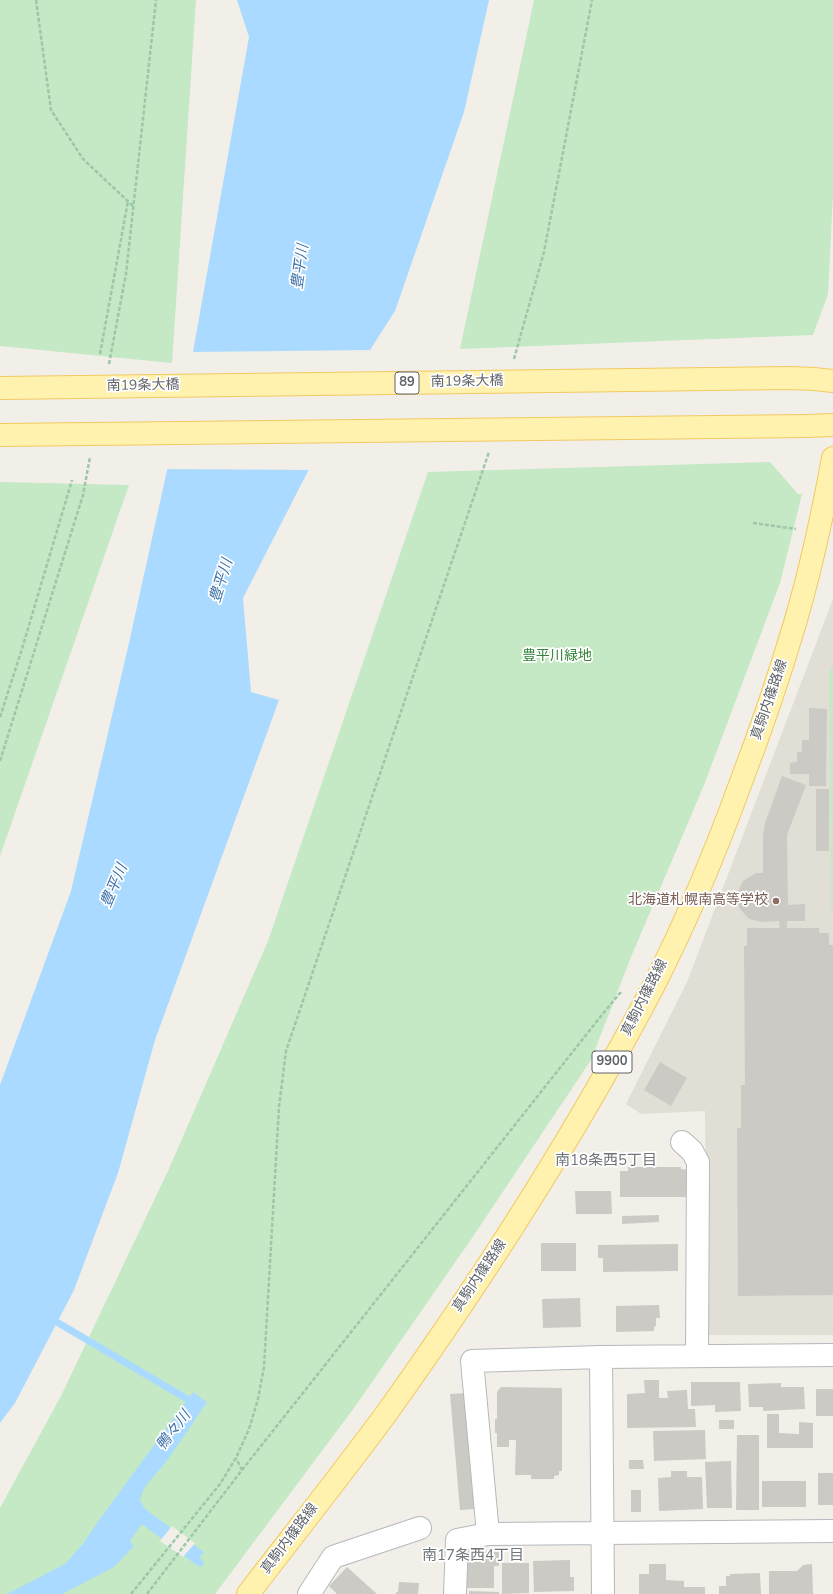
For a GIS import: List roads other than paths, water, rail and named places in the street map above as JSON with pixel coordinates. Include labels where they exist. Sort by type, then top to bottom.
[{"type":"main road","name":"南19条大橋","points":[[0,388],[790,378],[823,380]]},
{"type":"main road","points":[[0,435],[833,425]]},
{"type":"main road","name":"真駒内篠路線","points":[[248,1594],[385,1414],[484,1270],[555,1161],[601,1083],[654,983],[694,899],[729,814],[775,687],[796,620],[812,560],[833,458]]},
{"type":"street","points":[[682,1142],[692,1151],[698,1162],[697,1356]]},
{"type":"street","points":[[488,1534],[472,1361],[600,1357],[833,1355]]},
{"type":"street","points":[[600,1357],[603,1594]]},
{"type":"street","points":[[309,1594],[333,1557],[420,1528]]},
{"type":"street","points":[[455,1594],[457,1540],[488,1534],[833,1531]]},
{"type":"water","name":"豊平川","points":[[237,0],[489,0],[464,112],[395,311],[370,350],[243,598],[251,692],[279,700],[155,1040],[118,1173],[74,1290],[15,1403],[0,1423],[0,1085],[71,891],[129,643],[193,352],[249,37]]},
{"type":"water","points":[[193,1392],[207,1402],[161,1469],[144,1489],[140,1500],[145,1509],[204,1552],[195,1564],[142,1524],[130,1541],[134,1546],[114,1567],[62,1594],[7,1594],[65,1564],[83,1544]]},
{"type":"waterway","name":"鴨々川","points":[[50,1318],[194,1403]]},
{"type":"waterway","name":"鴨々川","points":[[191,1555],[200,1563]]},
{"type":"place","name":"北海道札幌南高等学校","points":[[776,901]]},
{"type":"district","name":"南18条西5丁目","points":[[606,1161]]},
{"type":"district","name":"南17条西4丁目","points":[[473,1556]]},
{"type":"park label","name":"豊平川緑地","points":[[557,657]]}]
